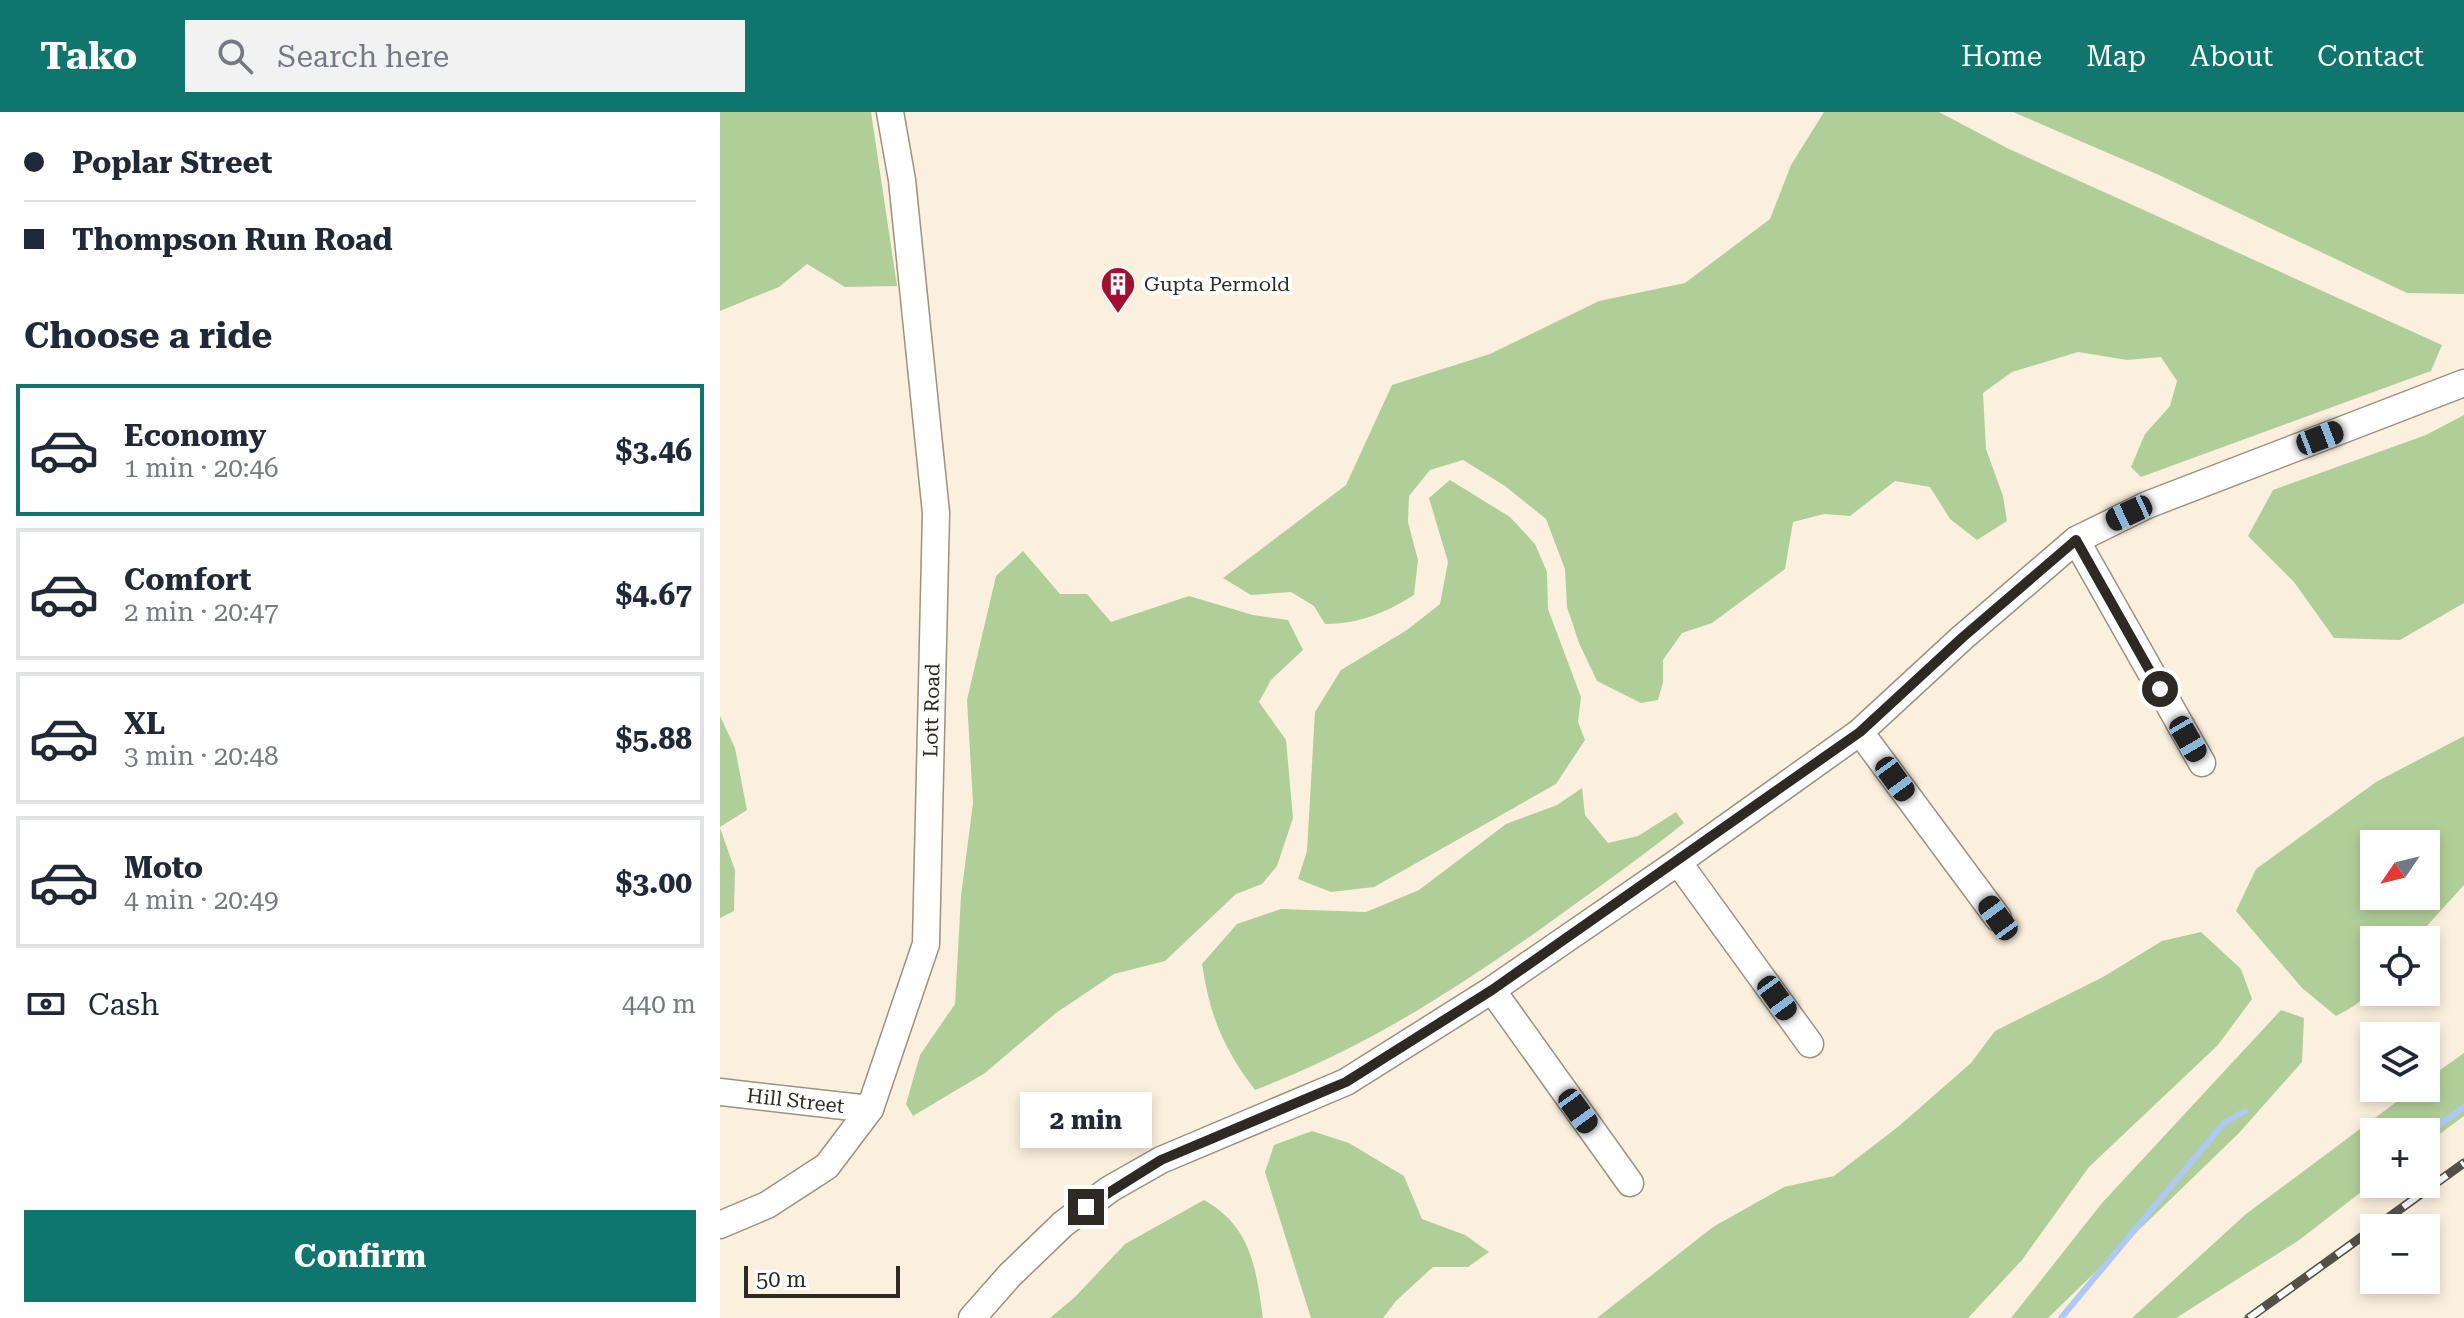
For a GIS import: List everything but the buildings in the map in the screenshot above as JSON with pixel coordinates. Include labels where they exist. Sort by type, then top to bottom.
[{"type":"street","name":"Lott Road","points":[[720,1225],[767,1205],[827,1166],[870,1109],[926,944],[936,513],[902,180],[890,112]]},
{"type":"street","points":[[972,1318],[1010,1275],[1063,1224],[1110,1189],[1161,1160],[1346,1082],[1492,990],[1678,862],[1860,732],[1963,637],[2076,540],[2147,505],[2464,383]]},
{"type":"street","points":[[2076,540],[2202,763]]},
{"type":"street","points":[[1860,732],[1998,918]]},
{"type":"street","points":[[1678,862],[1810,1044]]},
{"type":"street","points":[[1492,990],[1630,1183]]},
{"type":"street","name":"Hill Street","points":[[720,1092],[870,1109]]},
{"type":"green space","points":[[720,112],[871,112],[897,286],[845,287],[807,264],[779,287],[720,311]]},
{"type":"green space","points":[[1824,112],[1939,112],[2009,149],[2442,345],[2431,371],[2141,477],[2131,467],[2145,434],[2170,406],[2177,381],[2161,357],[2127,360],[2078,352],[2012,372],[1983,393],[1986,449],[2003,496],[2007,521],[1977,540],[1950,519],[1930,487],[1895,481],[1850,516],[1824,514],[1793,522],[1785,569],[1712,623],[1682,633],[1663,660],[1663,682],[1658,700],[1641,703],[1597,681],[1579,643],[1567,607],[1565,569],[1546,519],[1505,486],[1463,460],[1430,470],[1409,496],[1408,522],[1418,560],[1414,595],[1393,607],[1360,620],[1325,624],[1314,606],[1291,592],[1251,595],[1223,578],[1346,485],[1392,385],[1490,354],[1599,301],[1685,283],[1770,219],[1791,165]]},
{"type":"green space","points":[[2013,112],[2464,112],[2464,294],[2407,293],[2159,175]]},
{"type":"green space","points":[[2464,415],[2464,603],[2400,640],[2334,638],[2294,582],[2248,536],[2273,490],[2426,435]]},
{"type":"green space","points":[[1450,480],[1510,517],[1535,544],[1547,572],[1548,609],[1581,697],[1578,722],[1585,740],[1556,784],[1374,887],[1331,892],[1298,879],[1307,851],[1315,712],[1341,670],[1407,630],[1440,604],[1448,562],[1429,498]]},
{"type":"green space","points":[[1023,551],[1060,594],[1087,594],[1111,622],[1189,596],[1253,615],[1288,620],[1303,650],[1271,680],[1259,702],[1286,740],[1293,818],[1277,866],[1262,884],[1236,894],[1165,961],[1114,974],[1056,1013],[985,1073],[913,1116],[906,1104],[920,1055],[955,1004],[961,896],[973,803],[967,700],[996,576]]},
{"type":"green space","points":[[720,716],[735,748],[747,810],[720,827]]},
{"type":"green space","points":[[2464,736],[2464,885],[2427,926],[2360,926],[2360,1001],[2350,1009],[2336,1016],[2302,988],[2236,911],[2256,869],[2376,782]]},
{"type":"green space","points":[[1582,788],[1585,815],[1608,843],[1638,836],[1676,812],[1684,823],[1542,928],[1439,997],[1332,1057],[1255,1090],[1234,1060],[1220,1031],[1209,1000],[1202,964],[1237,924],[1281,909],[1366,912],[1419,890],[1506,824],[1557,805]]},
{"type":"green space","points":[[720,828],[735,870],[734,911],[720,918]]},
{"type":"green space","points":[[2201,932],[2241,969],[2252,999],[2218,1045],[2089,1167],[2022,1260],[1968,1318],[1597,1318],[1713,1227],[1784,1187],[1834,1176],[1899,1126],[1971,1063],[1995,1031],[2103,977],[2162,941]]},
{"type":"green space","points":[[2281,1010],[2304,1018],[2302,1062],[2239,1133],[2048,1318],[2011,1318],[2102,1203]]},
{"type":"green space","points":[[2464,1053],[2464,1116],[2440,1134],[2440,1118],[2375,1118],[2396,1102],[2440,1102],[2440,1070]]},
{"type":"green space","points":[[2360,1129],[2360,1193],[2298,1241],[2176,1318],[2132,1318],[2246,1214]]},
{"type":"green space","points":[[1312,1131],[1349,1143],[1404,1176],[1422,1219],[1465,1235],[1489,1252],[1468,1267],[1433,1267],[1396,1301],[1383,1318],[1311,1318],[1265,1172],[1274,1145]]},
{"type":"green space","points":[[1204,1200],[1220,1211],[1242,1236],[1254,1266],[1263,1318],[1050,1318],[1075,1297],[1125,1244]]},
{"type":"waterway","points":[[2440,1125],[2464,1107]]},
{"type":"waterway","points":[[2061,1318],[2224,1123],[2245,1111]]},
{"type":"railway","points":[[2393,1214],[2464,1163]]},
{"type":"railway","points":[[2249,1318],[2360,1238]]},
{"type":"place","name":"Gupta Permold","points":[[1118,315]]},
{"type":"route","points":[[1086,1207],[1110,1189],[1161,1160],[1346,1082],[1492,990],[1860,732],[1963,637],[2076,540],[2160,689]]}]
